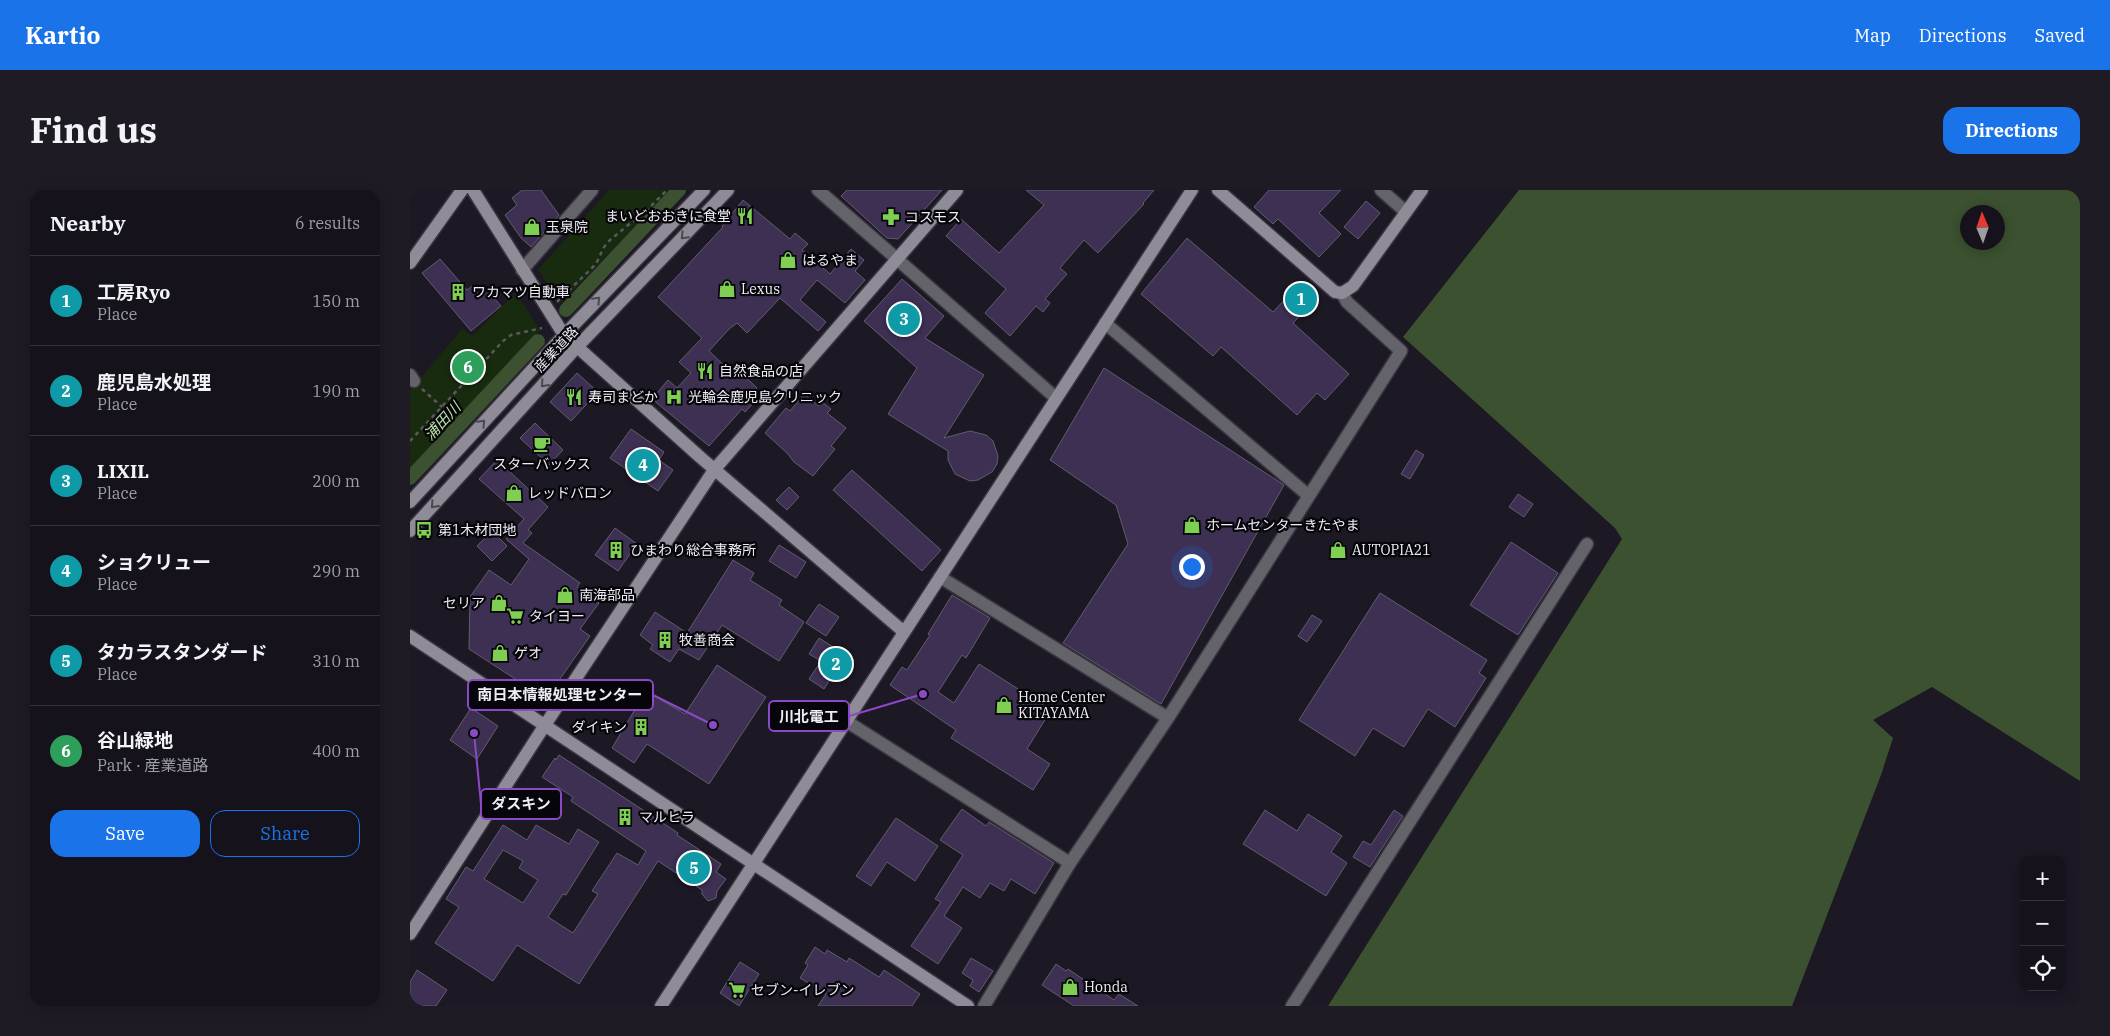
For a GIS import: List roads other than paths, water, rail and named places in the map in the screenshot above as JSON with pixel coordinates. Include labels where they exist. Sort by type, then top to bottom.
[{"type":"street","points":[[410,263],[462,190]]},
{"type":"street","points":[[473,190],[564,335],[576,348],[603,369],[714,470],[904,632]]},
{"type":"street","points":[[522,270],[592,190]]},
{"type":"street","name":"産業道路","points":[[410,502],[564,335],[704,190]]},
{"type":"street","name":"産業道路","points":[[410,531],[576,348],[728,190]]},
{"type":"street","points":[[818,190],[1056,398]]},
{"type":"street","points":[[410,934],[545,725],[714,470],[957,190]]},
{"type":"street","points":[[662,1006],[1192,190]]},
{"type":"street","points":[[1218,190],[1336,292],[1342,293],[1352,286],[1422,190]]},
{"type":"street","points":[[1381,190],[1406,212]]},
{"type":"street","points":[[984,1006],[1070,863],[1168,718],[1402,351],[1347,302],[1342,293]]},
{"type":"street","points":[[1106,322],[1309,496]]},
{"type":"street","points":[[1292,1006],[1587,544]]},
{"type":"street","points":[[940,577],[1168,718]]},
{"type":"street","points":[[410,636],[968,1006]]},
{"type":"street","points":[[846,721],[1070,863]]},
{"type":"waterway","points":[[566,310],[679,190]]},
{"type":"waterway","name":"浦田川","points":[[410,478],[538,341]]},
{"type":"place","name":"まいどおおきに食堂","points":[[745,216]]},
{"type":"place","name":"コスモス","points":[[891,217]]},
{"type":"place","name":"玉泉院","points":[[532,227]]},
{"type":"place","name":"はるやま","points":[[788,260]]},
{"type":"place","name":"Lexus","points":[[727,289]]},
{"type":"place","name":"ワカマツ自動車","points":[[458,292]]},
{"type":"place","name":"工房Ryo","points":[[1301,299]]},
{"type":"place","name":"LIXIL","points":[[904,319]]},
{"type":"place","name":"谷山緑地","points":[[468,367]]},
{"type":"place","name":"自然食品の店","points":[[705,371]]},
{"type":"place","name":"寿司まどか","points":[[574,397]]},
{"type":"place","name":"光輪会鹿児島クリニック","points":[[674,397]]},
{"type":"place","name":"スターバックス","points":[[542,444]]},
{"type":"place","name":"ショクリュー","points":[[643,465]]},
{"type":"place","name":"レッドバロン","points":[[514,493]]},
{"type":"place","name":"ホームセンターきたやま","points":[[1192,525]]},
{"type":"place","name":"第1木材団地","points":[[424,530]]},
{"type":"place","name":"ひまわり総合事務所","points":[[616,550]]},
{"type":"place","name":"AUTOPIA21","points":[[1338,550]]},
{"type":"place","name":"南海部品","points":[[565,595]]},
{"type":"place","name":"セリア","points":[[499,603]]},
{"type":"place","name":"タイヨー","points":[[515,616]]},
{"type":"place","name":"牧善商会","points":[[665,640]]},
{"type":"place","name":"ゲオ","points":[[500,653]]},
{"type":"place","name":"鹿児島水処理","points":[[836,664]]},
{"type":"place","name":"川北電工","points":[[923,694]]},
{"type":"place","name":"Home Center KITAYAMA","points":[[1004,705]]},
{"type":"place","name":"南日本情報処理センター","points":[[713,725]]},
{"type":"place","name":"ダイキン","points":[[641,727]]},
{"type":"place","name":"ダスキン","points":[[474,733]]},
{"type":"place","name":"マルヒラ","points":[[625,817]]},
{"type":"place","name":"タカラスタンダード","points":[[694,868]]},
{"type":"place","name":"Honda","points":[[1070,987]]},
{"type":"place","name":"セブン-イレブン","points":[[737,990]]}]
